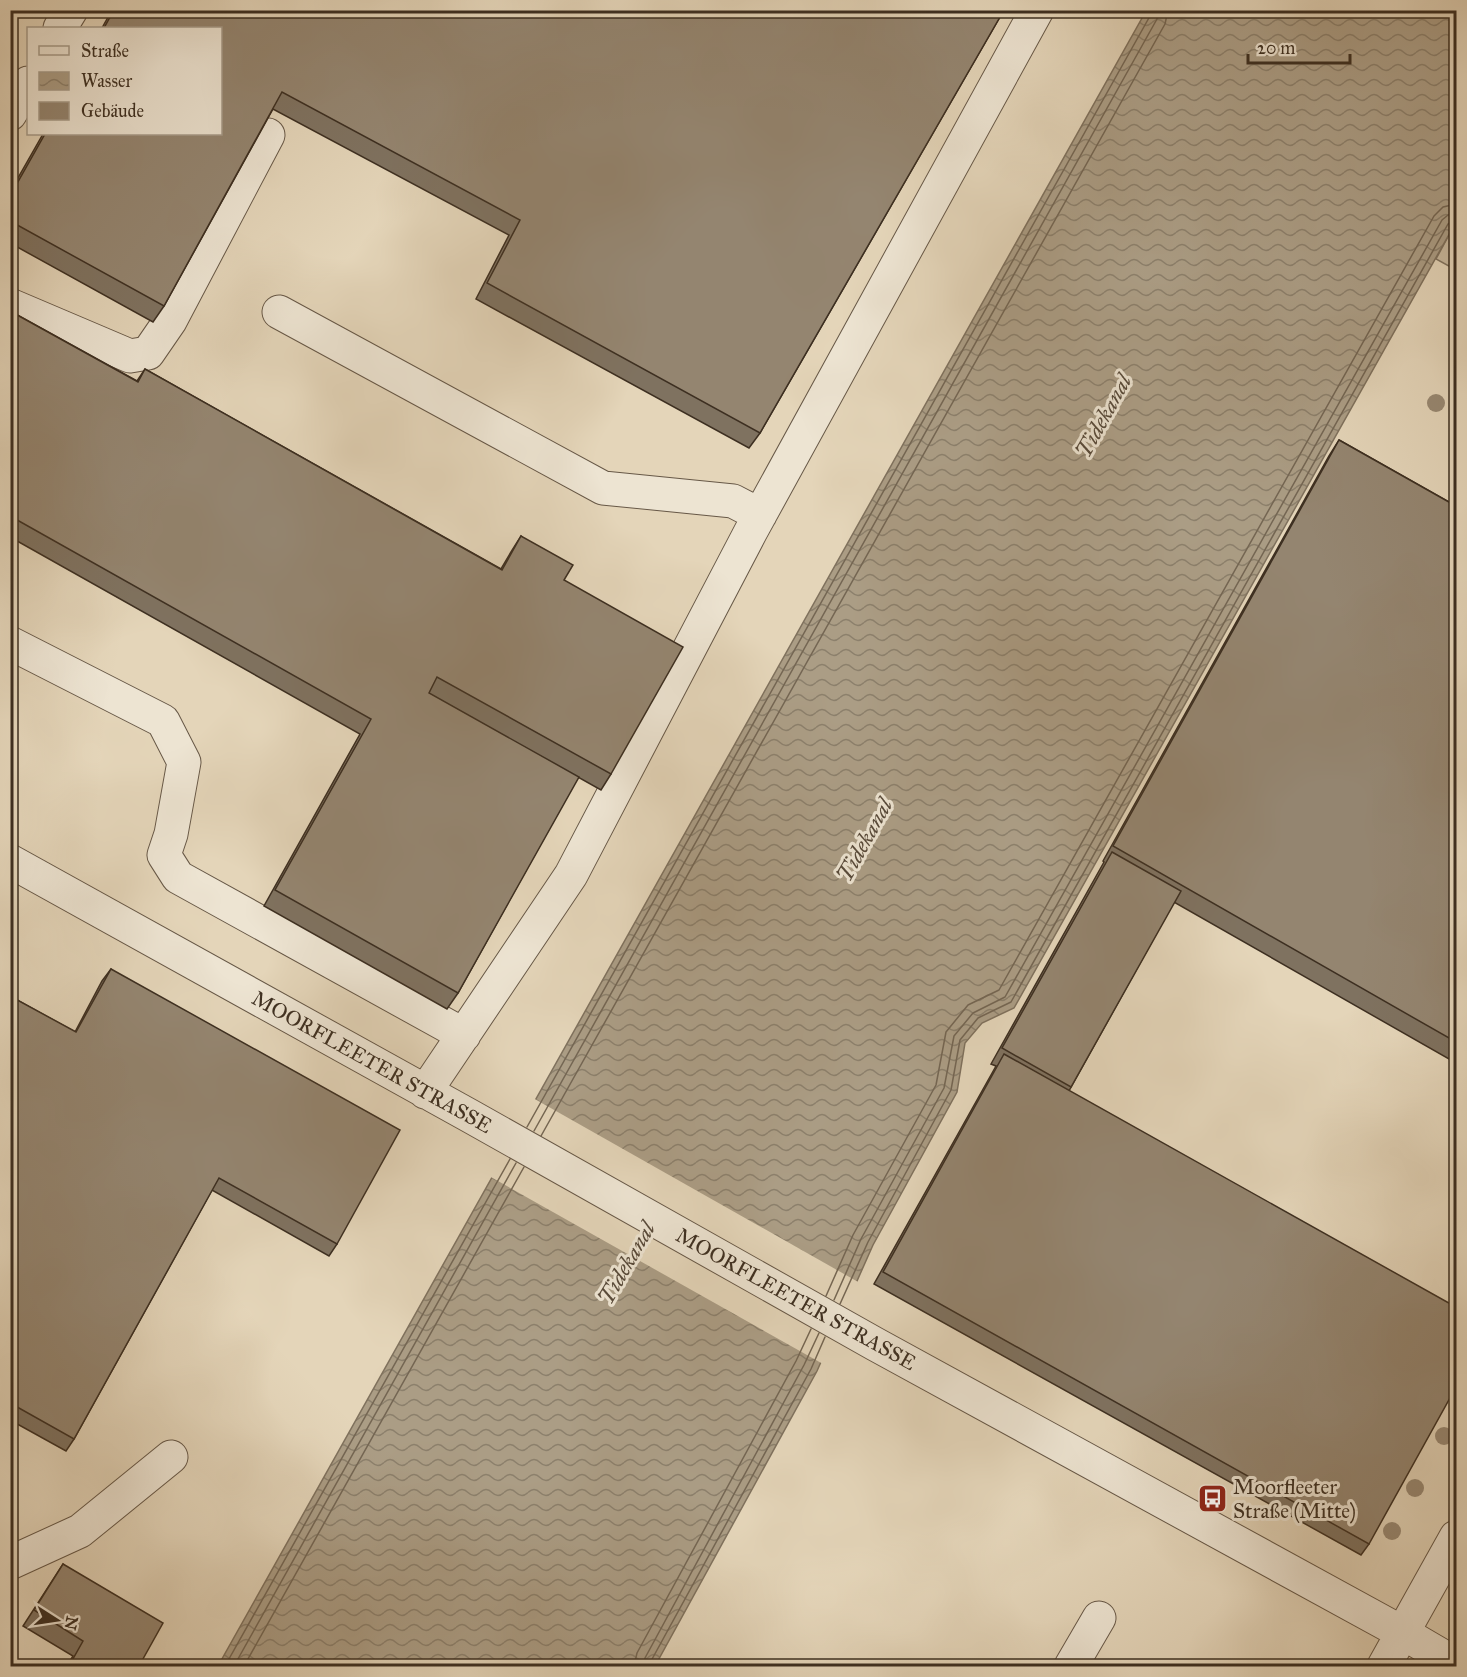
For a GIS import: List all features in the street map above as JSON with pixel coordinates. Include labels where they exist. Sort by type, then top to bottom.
[{"type":"street","points":[[61,27],[70,10]]},
{"type":"street","points":[[425,1092],[571,874],[760,515],[1037,10]]},
{"type":"street","points":[[10,114],[27,85]]},
{"type":"street","points":[[10,305],[130,356],[148,353],[170,321],[268,135]]},
{"type":"street","points":[[279,312],[603,488],[733,501],[760,515]]},
{"type":"street","points":[[10,643],[163,722],[184,762],[171,834],[164,855],[178,877],[464,1035]]},
{"type":"street","name":"MOORFLEETER STRASSE","points":[[10,861],[875,1344],[1456,1664]]},
{"type":"street","points":[[10,1563],[80,1531],[171,1457]]},
{"type":"street","points":[[1384,1666],[1456,1537]]},
{"type":"street","points":[[1071,1666],[1099,1618]]},
{"type":"shaded area","points":[[1456,222],[1456,270],[1436,259]]},
{"type":"water","name":"Tidekanal","points":[[1146,11],[1456,11],[1456,222],[1014,1008],[982,1023],[965,1043],[957,1092],[873,1245],[817,1371],[655,1666],[218,1666]]},
{"type":"pier","points":[[533,1098],[860,1283],[823,1364],[489,1176]]},
{"type":"building","points":[[114,10],[1004,10],[760,433],[487,283],[520,220],[282,92],[164,306],[10,221],[10,196],[44,135],[222,135],[222,27],[105,27]]},
{"type":"building","points":[[10,311],[138,382],[145,369],[502,570],[521,536],[573,565],[564,580],[683,647],[611,774],[437,677],[429,693],[579,777],[458,993],[275,890],[371,719],[10,516]]},
{"type":"building","points":[[1339,440],[1456,506],[1456,1042],[1113,846]]},
{"type":"building","points":[[1112,852],[1181,891],[1071,1087],[1002,1048]]},
{"type":"building","points":[[111,969],[400,1130],[337,1244],[219,1178],[74,1439],[10,1403],[10,1304],[16,1293],[10,1290],[10,996],[76,1032]]},
{"type":"building","points":[[1004,1054],[1456,1307],[1456,1387],[1369,1544],[883,1272]]},
{"type":"building","points":[[63,1564],[163,1623],[139,1666],[69,1666],[83,1641],[34,1610]]},
{"type":"place","name":"Moorfleeter Straße (Mitte)","points":[[1212,1499]]}]
